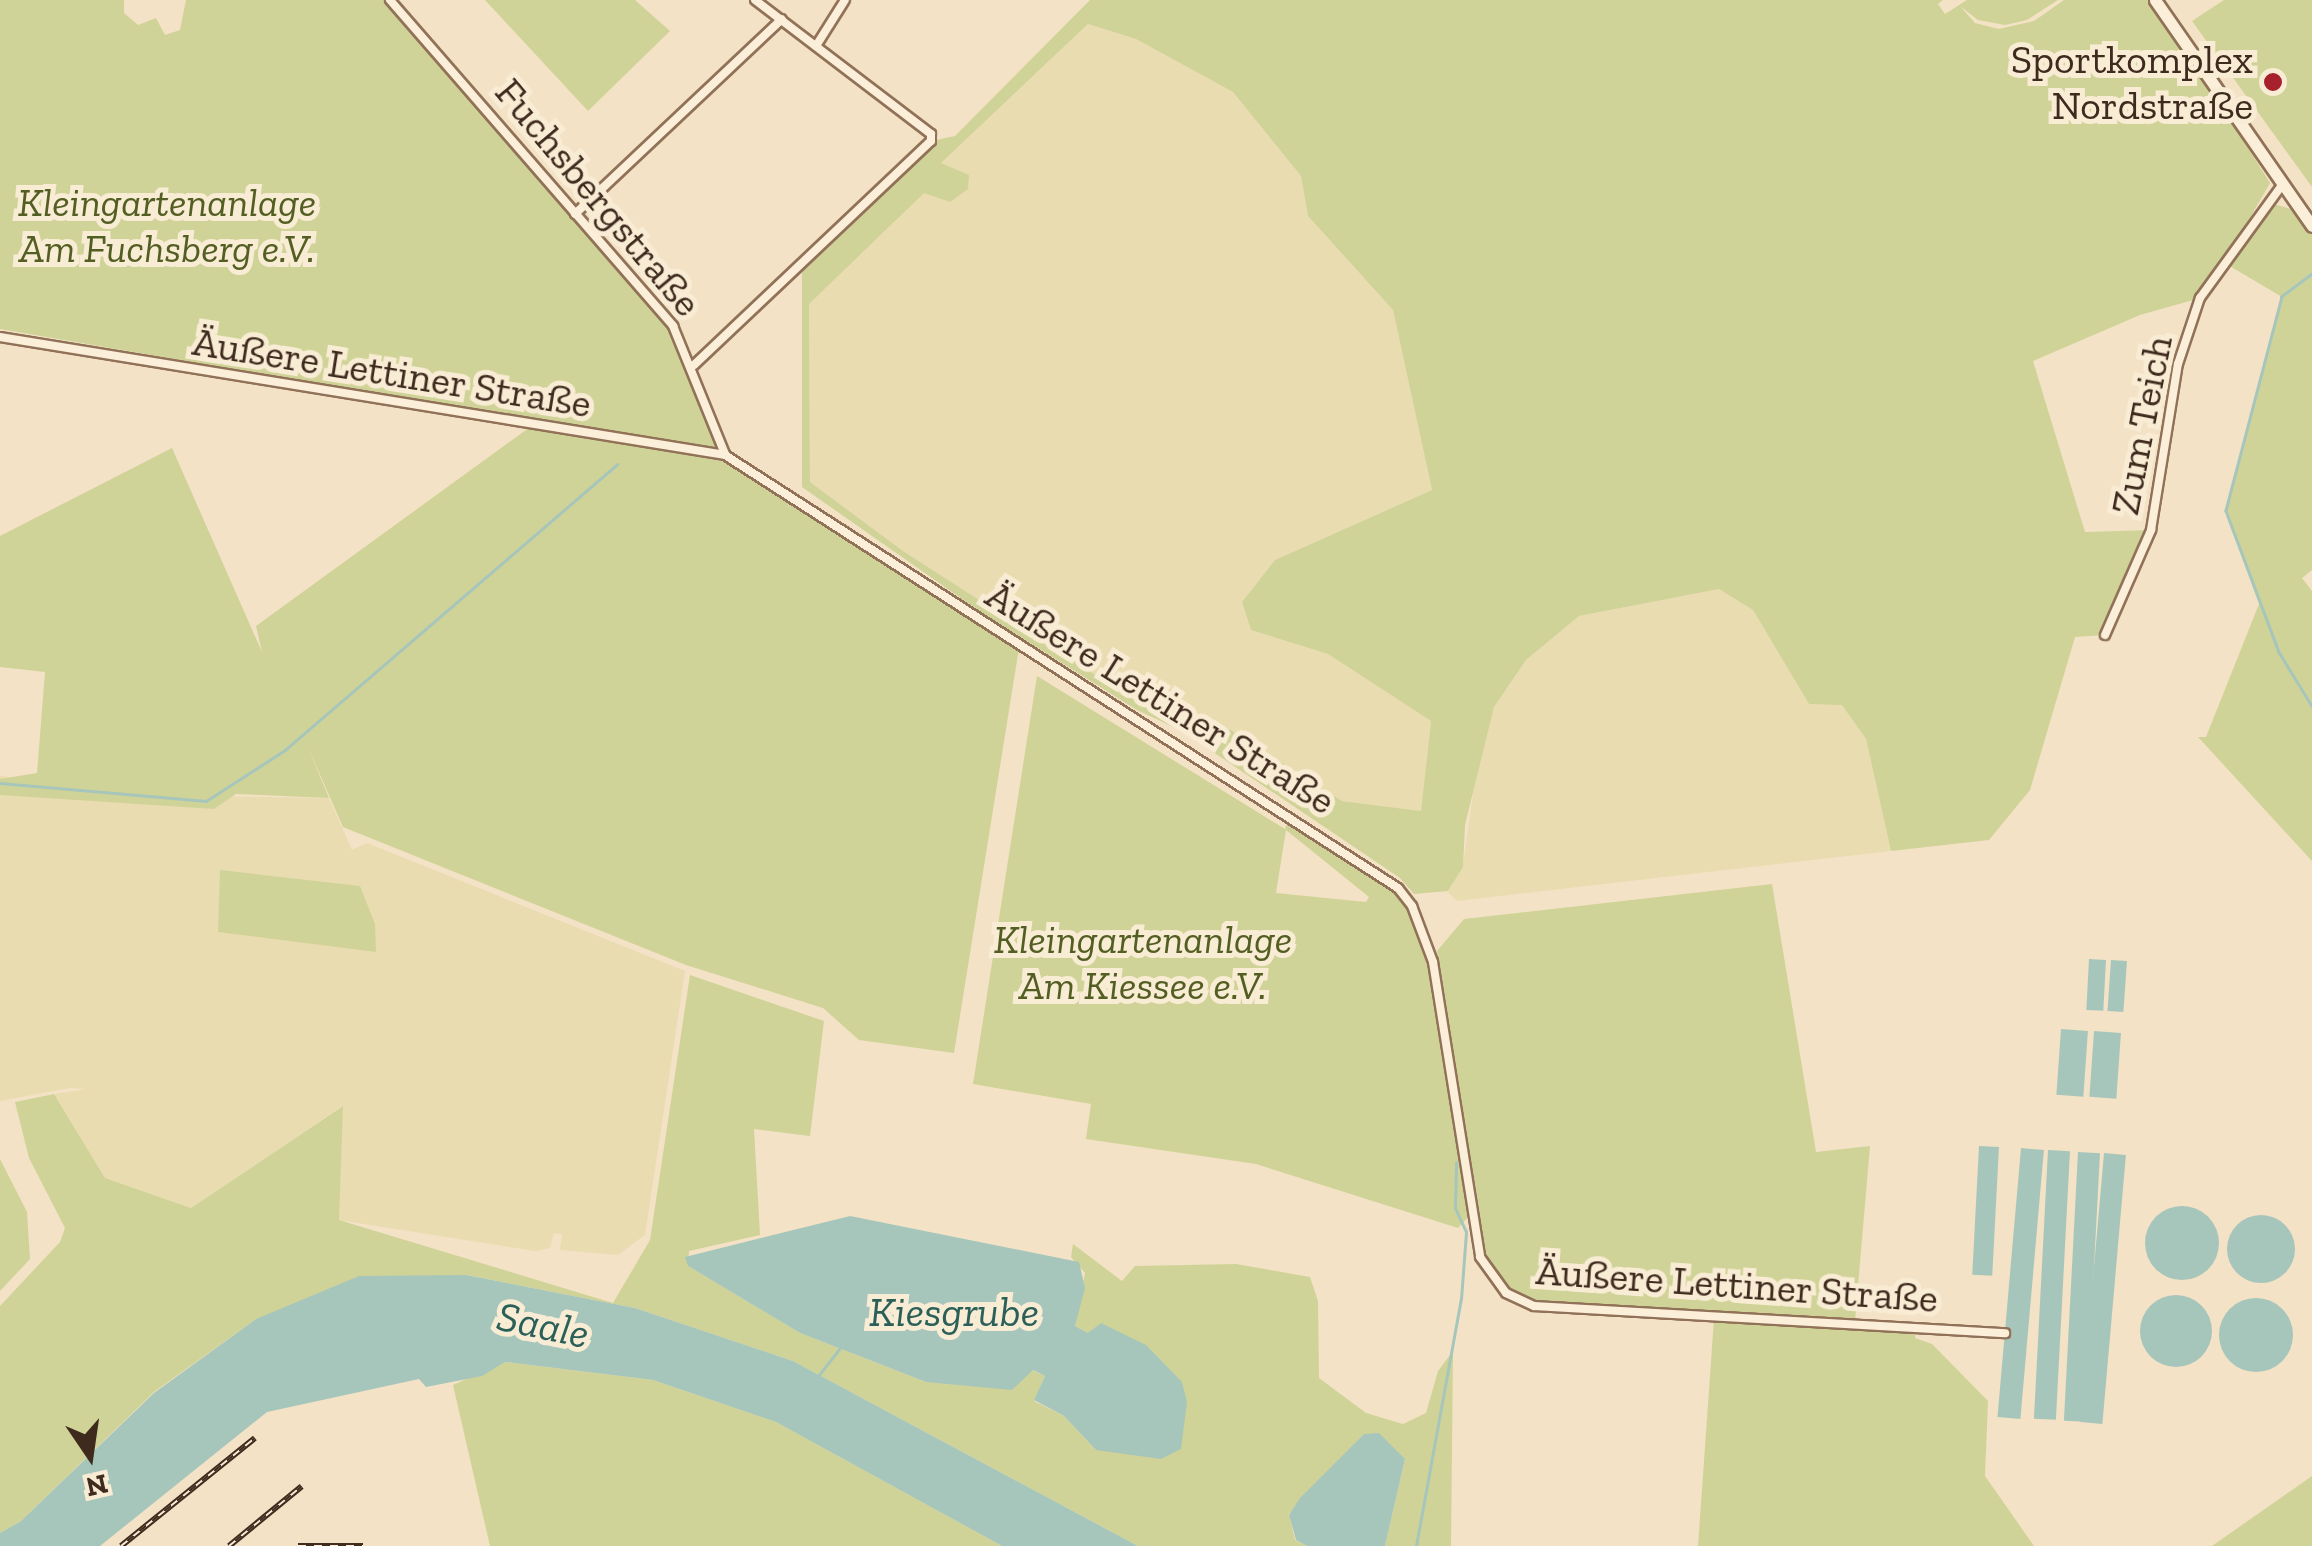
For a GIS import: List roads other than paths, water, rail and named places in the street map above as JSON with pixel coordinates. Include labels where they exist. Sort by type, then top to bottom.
[{"type":"street","name":"Fuchsbergstraße","points":[[390,0],[674,326],[694,366],[725,455]]},
{"type":"street","points":[[694,366],[931,141],[931,134],[756,0]]},
{"type":"street","points":[[816,46],[845,0]]},
{"type":"street","points":[[2155,0],[2312,226]]},
{"type":"street","points":[[576,214],[782,19]]},
{"type":"street","name":"Zum Teich","points":[[2105,635],[2151,530],[2178,364],[2200,298],[2282,185]]},
{"type":"street","name":"Äußere Lettiner Straße","points":[[0,337],[725,455],[1392,880],[1412,906],[1432,962],[1480,1257],[1506,1294],[1534,1306],[2006,1334]]},
{"type":"water","points":[[2089,959],[2106,960],[2103,1011],[2086,1010]]},
{"type":"water","points":[[2111,960],[2127,961],[2123,1012],[2107,1011]]},
{"type":"water","points":[[2061,1029],[2088,1031],[2083,1097],[2056,1095]]},
{"type":"water","points":[[2094,1031],[2121,1033],[2116,1099],[2089,1097]]},
{"type":"water","points":[[1979,1146],[1999,1147],[1992,1276],[1972,1275]]},
{"type":"water","points":[[2021,1148],[2044,1150],[2020,1419],[1997,1417]]},
{"type":"water","points":[[2048,1150],[2070,1151],[2056,1420],[2034,1419]]},
{"type":"water","points":[[2078,1152],[2100,1153],[2086,1422],[2064,1421]]},
{"type":"water","points":[[2104,1153],[2126,1155],[2102,1424],[2080,1422]]},
{"type":"water","points":[[2182,1206],[2208,1217],[2219,1243],[2208,1269],[2182,1280],[2156,1269],[2145,1243],[2156,1217]]},
{"type":"water","points":[[2261,1215],[2274,1217],[2285,1225],[2293,1236],[2293,1262],[2285,1273],[2274,1281],[2261,1283],[2248,1281],[2237,1273],[2229,1262],[2227,1249],[2229,1236],[2237,1225],[2248,1217]]},
{"type":"water","name":"Kiesgrube","points":[[850,1216],[1079,1262],[1085,1288],[1075,1326],[1088,1333],[1101,1323],[1146,1345],[1182,1382],[1187,1402],[1181,1449],[1161,1459],[1096,1450],[1064,1416],[1034,1400],[1045,1376],[1033,1370],[1012,1390],[926,1382],[800,1333],[688,1266],[685,1257]]},
{"type":"water","name":"Saale","points":[[466,1275],[635,1308],[793,1361],[1138,1546],[1002,1546],[776,1422],[653,1380],[505,1362],[482,1376],[426,1387],[419,1379],[267,1412],[100,1546],[0,1546],[0,1533],[21,1521],[154,1393],[256,1319],[359,1276]]},
{"type":"water","points":[[2176,1295],[2190,1297],[2202,1305],[2210,1317],[2210,1345],[2202,1357],[2190,1365],[2176,1367],[2162,1365],[2150,1357],[2142,1345],[2140,1331],[2142,1317],[2150,1305],[2162,1297]]},
{"type":"water","points":[[2256,1298],[2282,1309],[2293,1335],[2282,1361],[2256,1372],[2230,1361],[2219,1335],[2230,1309]]},
{"type":"water","points":[[1379,1433],[1405,1459],[1385,1546],[1307,1546],[1296,1540],[1289,1515],[1300,1498],[1364,1434]]},
{"type":"waterway","points":[[2312,274],[2282,297],[2226,511],[2279,652],[2312,706]]},
{"type":"waterway","points":[[0,783],[206,801],[285,750],[617,464]]},
{"type":"waterway","points":[[1416,1546],[1461,1299],[1466,1232],[1455,1208],[1456,1163]]},
{"type":"waterway","points":[[819,1375],[839,1349]]},
{"type":"railway","points":[[121,1546],[255,1438]]},
{"type":"railway","points":[[229,1546],[302,1486]]},
{"type":"railway","points":[[298,1546],[363,1546]]},
{"type":"place","name":"Sportkomplex Nordstraße","points":[[2273,82]]},
{"type":"park label","name":"Kleingartenanlage Am Fuchsberg e.V.","points":[[167,225]]},
{"type":"park label","name":"Kleingartenanlage Am Kiessee e.V.","points":[[1143,962]]}]
